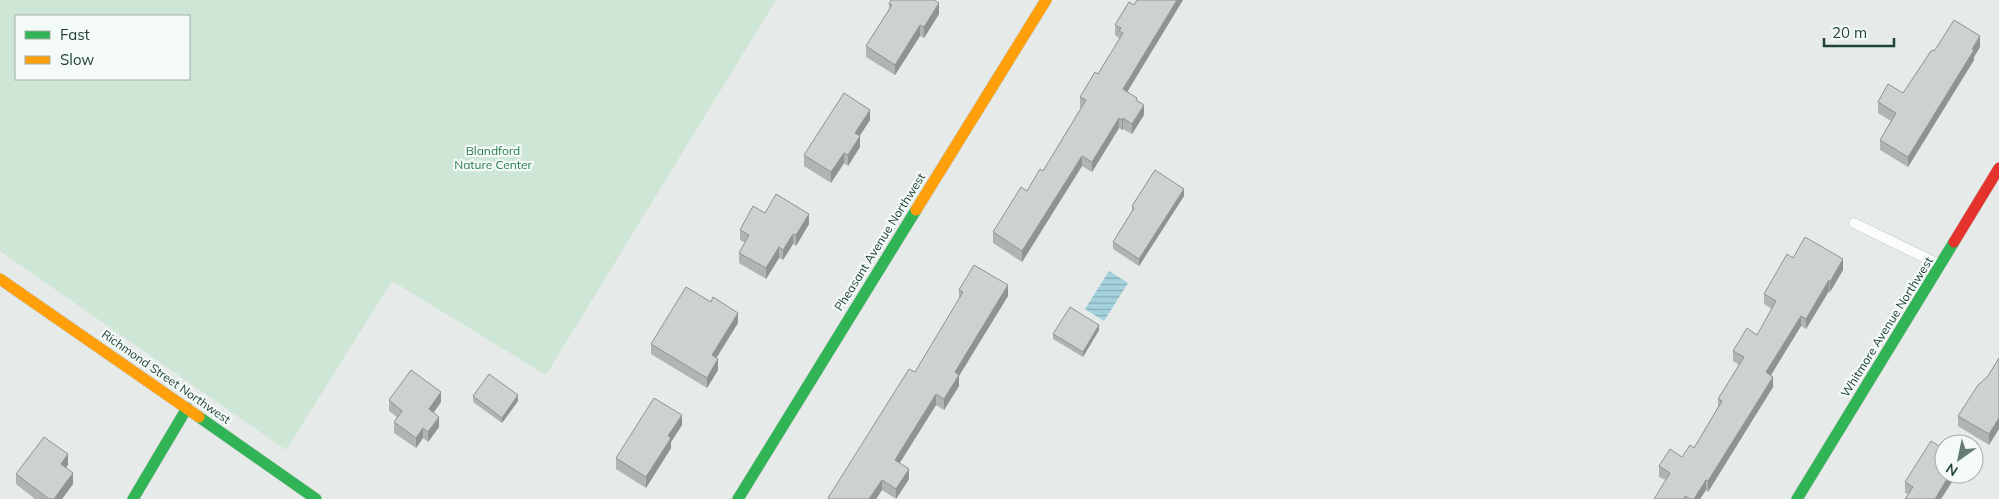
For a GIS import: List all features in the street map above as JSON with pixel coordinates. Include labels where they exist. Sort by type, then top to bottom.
[{"type":"street","name":"Pheasant Avenue Northwest","points":[[738,499],[1046,0]]},
{"type":"street","name":"Whitmore Avenue Northwest","points":[[1797,499],[1941,266],[1999,168]]},
{"type":"street","name":"Richmond Street Northwest","points":[[0,278],[316,499]]},
{"type":"street","points":[[133,499],[187,408]]},
{"type":"lane","points":[[1854,223],[1941,266]]},
{"type":"green space","name":"Blandford Nature Center","points":[[0,0],[776,0],[546,375],[392,281],[286,450],[0,251]]},
{"type":"water","points":[[1109,271],[1128,283],[1104,321],[1085,309]]},
{"type":"building","points":[[891,0],[934,0],[939,3],[924,27],[920,25],[895,65],[866,46],[892,5],[889,4]]},
{"type":"building","points":[[1137,0],[1177,0],[1123,89],[1144,105],[1132,124],[1123,118],[1122,120],[1119,118],[1092,162],[1082,156],[1022,251],[993,232],[1021,187],[1027,191],[1040,169],[1043,171],[1086,100],[1080,97],[1095,72],[1098,74],[1123,33],[1119,31],[1121,28],[1115,25],[1129,2],[1134,5]]},
{"type":"building","points":[[1954,20],[1980,36],[1972,49],[1974,50],[1908,157],[1880,140],[1896,113],[1878,102],[1888,84],[1903,93],[1931,51],[1935,50]]},
{"type":"building","points":[[844,93],[870,110],[855,133],[860,136],[848,155],[844,153],[831,172],[804,155]]},
{"type":"building","points":[[1155,170],[1184,189],[1139,259],[1113,242],[1134,208],[1132,206]]},
{"type":"building","points":[[776,194],[809,214],[796,235],[793,234],[783,250],[779,247],[766,268],[739,253],[749,235],[740,230],[753,206],[765,213]]},
{"type":"building","points":[[1805,237],[1843,259],[1830,282],[1829,280],[1806,319],[1801,316],[1766,372],[1773,377],[1708,481],[1706,480],[1694,499],[1685,496],[1684,499],[1654,499],[1670,473],[1659,466],[1670,449],[1682,457],[1690,445],[1694,448],[1722,401],[1718,399],[1744,357],[1733,351],[1747,328],[1757,335],[1776,301],[1764,294],[1787,254],[1793,258]]},
{"type":"building","points":[[974,265],[1008,285],[955,372],[959,375],[944,399],[936,394],[895,460],[909,469],[896,489],[882,480],[869,499],[829,499],[909,369],[915,372],[963,292],[959,290]]},
{"type":"building","points":[[686,287],[711,302],[713,297],[738,313],[712,355],[718,359],[707,378],[651,344]]},
{"type":"building","points":[[1070,307],[1099,325],[1083,352],[1053,334]]},
{"type":"building","points":[[1999,358],[1999,418],[1989,434],[1958,416],[1978,385],[1988,376]]},
{"type":"building","points":[[411,370],[441,392],[429,409],[439,417],[428,432],[423,428],[416,438],[394,422],[402,411],[389,400]]},
{"type":"building","points":[[489,374],[518,395],[502,418],[473,396]]},
{"type":"building","points":[[654,398],[682,415],[668,436],[671,438],[646,477],[616,458]]},
{"type":"building","points":[[44,437],[68,454],[61,464],[73,473],[54,499],[49,499],[16,474]]},
{"type":"building","points":[[1931,441],[1934,443],[1934,484],[1944,484],[1935,499],[1905,499],[1913,487],[1905,482]]},
{"type":"traffic: fast","points":[[738,499],[916,210]]},
{"type":"traffic: fast","points":[[1797,499],[1954,242]]},
{"type":"traffic: fast","points":[[133,499],[187,408]]},
{"type":"traffic: fast","points":[[199,417],[316,499]]},
{"type":"traffic: slow","points":[[916,210],[1046,0]]},
{"type":"traffic: slow","points":[[0,279],[199,417]]},
{"type":"traffic: jam","points":[[1954,242],[1999,168]]}]
